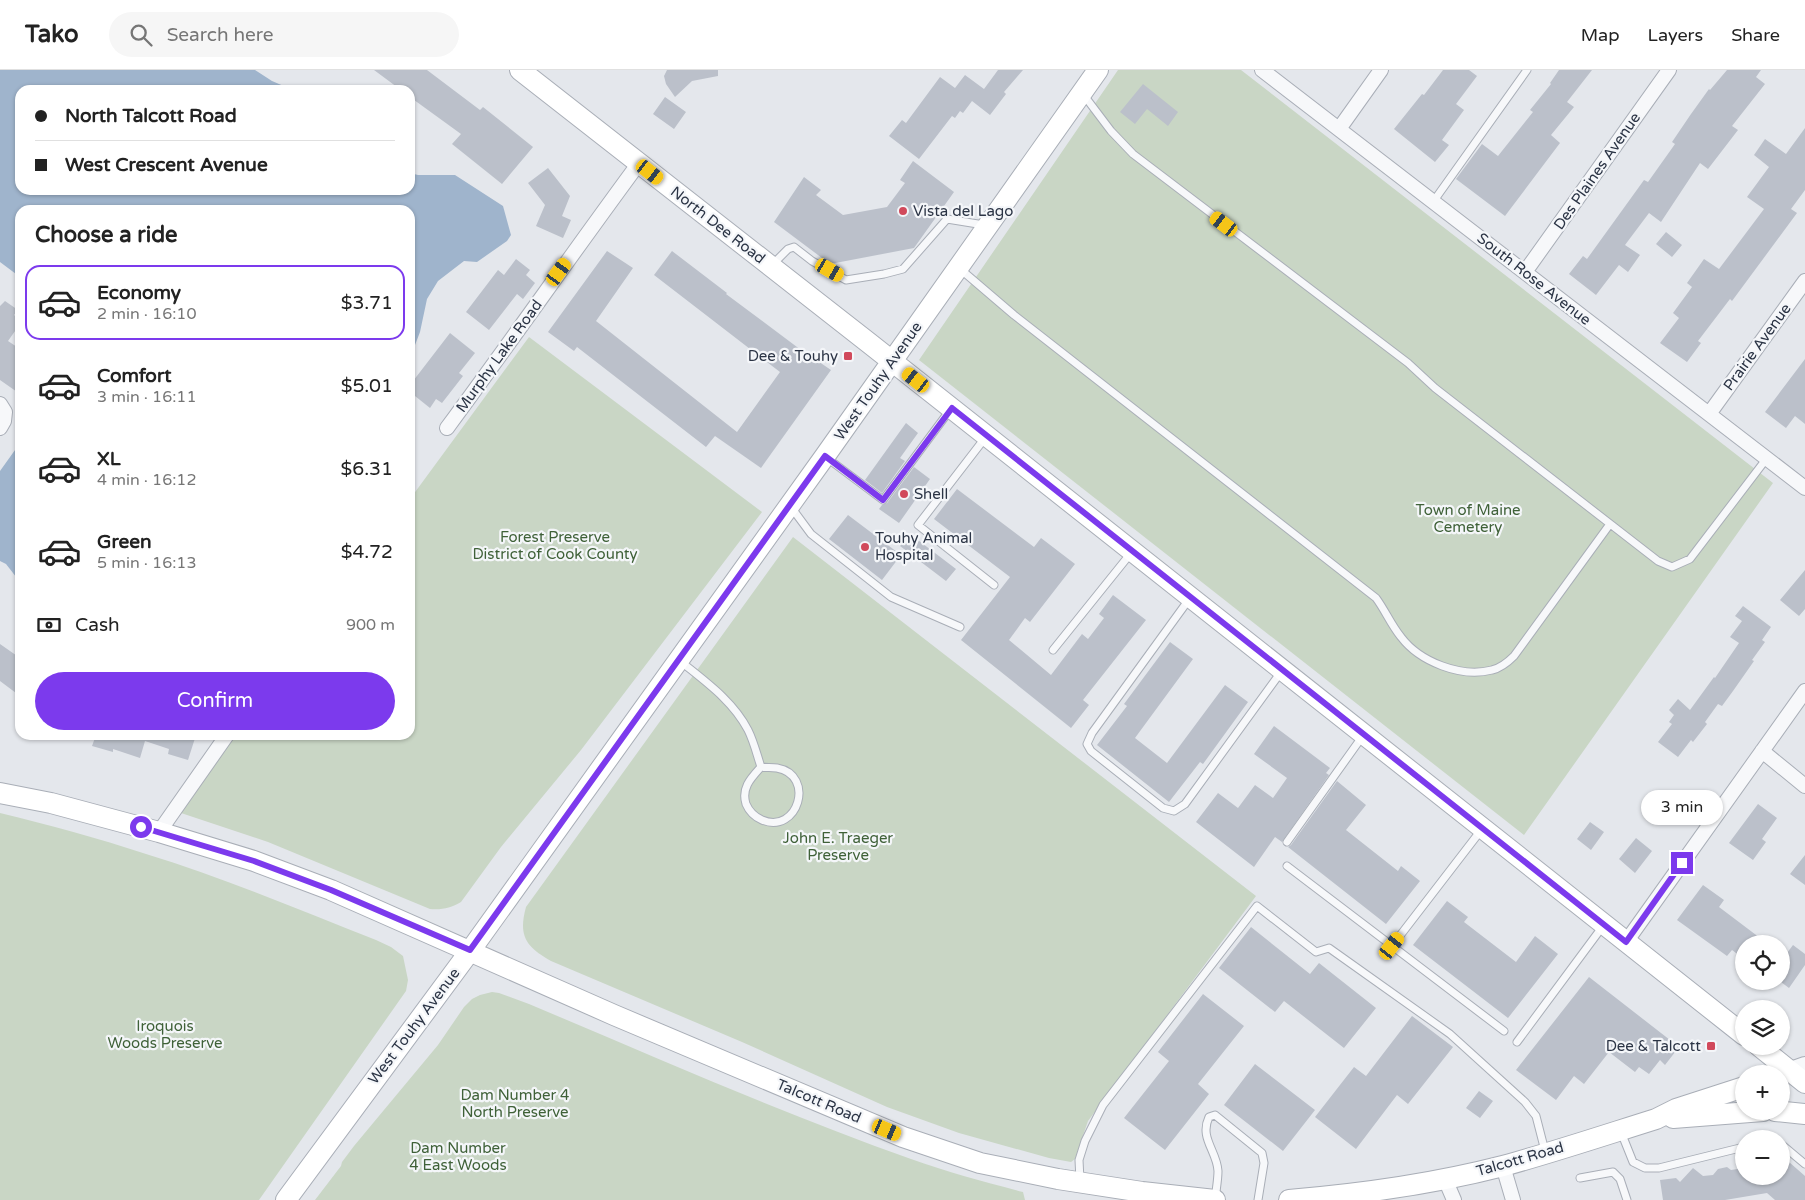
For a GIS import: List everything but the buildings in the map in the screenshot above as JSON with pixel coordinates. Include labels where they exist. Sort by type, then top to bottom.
[{"type":"main road","name":"North Dee Road","points":[[520,70],[952,408],[1735,1028]]},
{"type":"main road","name":"West Touhy Avenue","points":[[286,1200],[470,950],[825,456],[1098,70]]},
{"type":"main road","name":"Talcott Road","points":[[0,792],[51,803],[159,832],[254,861],[331,890],[614,1015],[904,1137],[980,1163],[1080,1183],[1215,1200]]},
{"type":"main road","points":[[1770,1055],[1795,1073]]},
{"type":"main road","name":"Talcott Road","points":[[1289,1200],[1352,1194],[1445,1179],[1503,1166],[1656,1119],[1676,1109],[1735,1089]]},
{"type":"main road","points":[[1790,1112],[1805,1114]]},
{"type":"main road","points":[[1656,1119],[1735,1113]]},
{"type":"street","name":"South Rose Avenue","points":[[1262,70],[1805,488]]},
{"type":"street","points":[[1339,129],[1381,70]]},
{"type":"street","name":"Des Plaines Avenue","points":[[1525,272],[1669,70]]},
{"type":"street","name":"Murphy Lake Road","points":[[447,428],[639,162]]},
{"type":"street","name":"Prairie Avenue","points":[[1709,414],[1805,281]]},
{"type":"street","points":[[0,404],[5,412],[4,421],[0,428]]},
{"type":"street","points":[[1626,942],[1805,691]]},
{"type":"street","points":[[159,832],[223,740]]},
{"type":"street","points":[[1762,751],[1805,786]]},
{"type":"street","points":[[1503,1166],[1514,1200]]},
{"type":"street","points":[[1445,1179],[1454,1200]]},
{"type":"lane","points":[[1433,202],[1527,70]]},
{"type":"lane","points":[[1082,93],[1111,131],[1133,154],[1408,363],[1435,388],[1658,561],[1672,567],[1690,559],[1767,458]]},
{"type":"lane","points":[[771,266],[788,249],[794,247],[846,280],[884,274],[903,269],[947,219],[987,226]]},
{"type":"lane","points":[[958,267],[1014,315],[1376,598],[1401,638],[1428,659],[1447,668],[1467,672],[1482,672],[1494,670],[1505,664],[1514,656],[1610,524]]},
{"type":"lane","points":[[825,456],[883,500],[952,408]]},
{"type":"lane","points":[[987,436],[918,525],[994,585]]},
{"type":"lane","points":[[790,504],[811,534],[891,597],[960,627]]},
{"type":"lane","points":[[1054,650],[1132,551]]},
{"type":"lane","points":[[1190,598],[1092,733],[1087,744],[1091,751],[1163,808],[1174,811],[1184,804],[1282,670]]},
{"type":"lane","points":[[678,660],[721,694],[738,713],[749,731],[761,767]]},
{"type":"lane","points":[[1287,842],[1364,735]]},
{"type":"lane","points":[[761,767],[776,768],[789,773],[799,789],[798,803],[795,810],[781,821],[770,822],[759,819],[749,810],[746,804],[746,789],[749,781],[761,767]]},
{"type":"lane","points":[[1392,946],[1482,829]]},
{"type":"lane","points":[[1287,866],[1504,1031]]},
{"type":"lane","points":[[1080,1183],[1079,1160],[1085,1141],[1103,1106],[1257,906],[1316,952],[1328,948],[1450,1034],[1525,1102],[1536,1116],[1546,1153]]},
{"type":"lane","points":[[1517,1042],[1604,925]]},
{"type":"lane","points":[[1215,1200],[1218,1170],[1207,1139],[1206,1124],[1209,1117],[1215,1115],[1262,1153],[1264,1163],[1258,1200]]},
{"type":"lane","points":[[1620,1130],[1633,1162],[1645,1168],[1659,1168],[1735,1149]]},
{"type":"lane","points":[[1790,1152],[1805,1164]]},
{"type":"lane","points":[[1580,1178],[1613,1172],[1620,1179],[1627,1200]]},
{"type":"green space","name":"Town of Maine Cemetery","points":[[1118,70],[1241,70],[1773,483],[1524,835],[919,360]]},
{"type":"green space","name":"Forest Preserve District of Cook County","points":[[529,337],[762,512],[581,750],[501,847],[461,902],[438,909],[430,909],[268,842],[178,812],[231,740],[415,740],[415,492]]},
{"type":"green space","name":"John E. Traeger Preserve","points":[[793,537],[1256,896],[1088,1121],[1075,1159],[1071,1162],[1049,1158],[959,1133],[887,1107],[742,1042],[551,961],[535,951],[526,940],[523,926],[526,907]]},
{"type":"green space","name":"Iroquois Woods Preserve","points":[[0,813],[110,843],[204,873],[376,940],[391,947],[403,956],[408,980],[406,991],[259,1200],[0,1200]]},
{"type":"green space","name":"Dam Number 4 North Preserve","points":[[492,992],[529,1004],[814,1123],[938,1168],[1023,1192],[1025,1200],[315,1200],[354,1146],[438,1045],[464,1007],[472,999]]},
{"type":"water","points":[[0,70],[255,70],[281,85],[15,85],[15,195],[415,195],[415,174],[455,175],[503,206],[511,235],[507,241],[477,262],[464,261],[438,281],[427,299],[420,332],[415,345],[415,205],[15,205],[15,273],[0,262]]},
{"type":"water","points":[[15,450],[15,576],[6,564],[0,561],[0,471]]},
{"type":"place","name":"Vista del Lago","points":[[903,211]]},
{"type":"place","name":"Dee & Touhy","points":[[848,356]]},
{"type":"place","name":"Shell","points":[[904,494]]},
{"type":"place","name":"Touhy Animal Hospital","points":[[865,547]]},
{"type":"place","name":"Dee & Talcott","points":[[1711,1046]]},
{"type":"route","points":[[141,827],[254,861],[331,890],[470,950],[825,456],[883,500],[952,408],[1626,942],[1682,863]]},
{"type":"park label","name":"Dam Number 4 East Woods","points":[[458,1156]]}]
